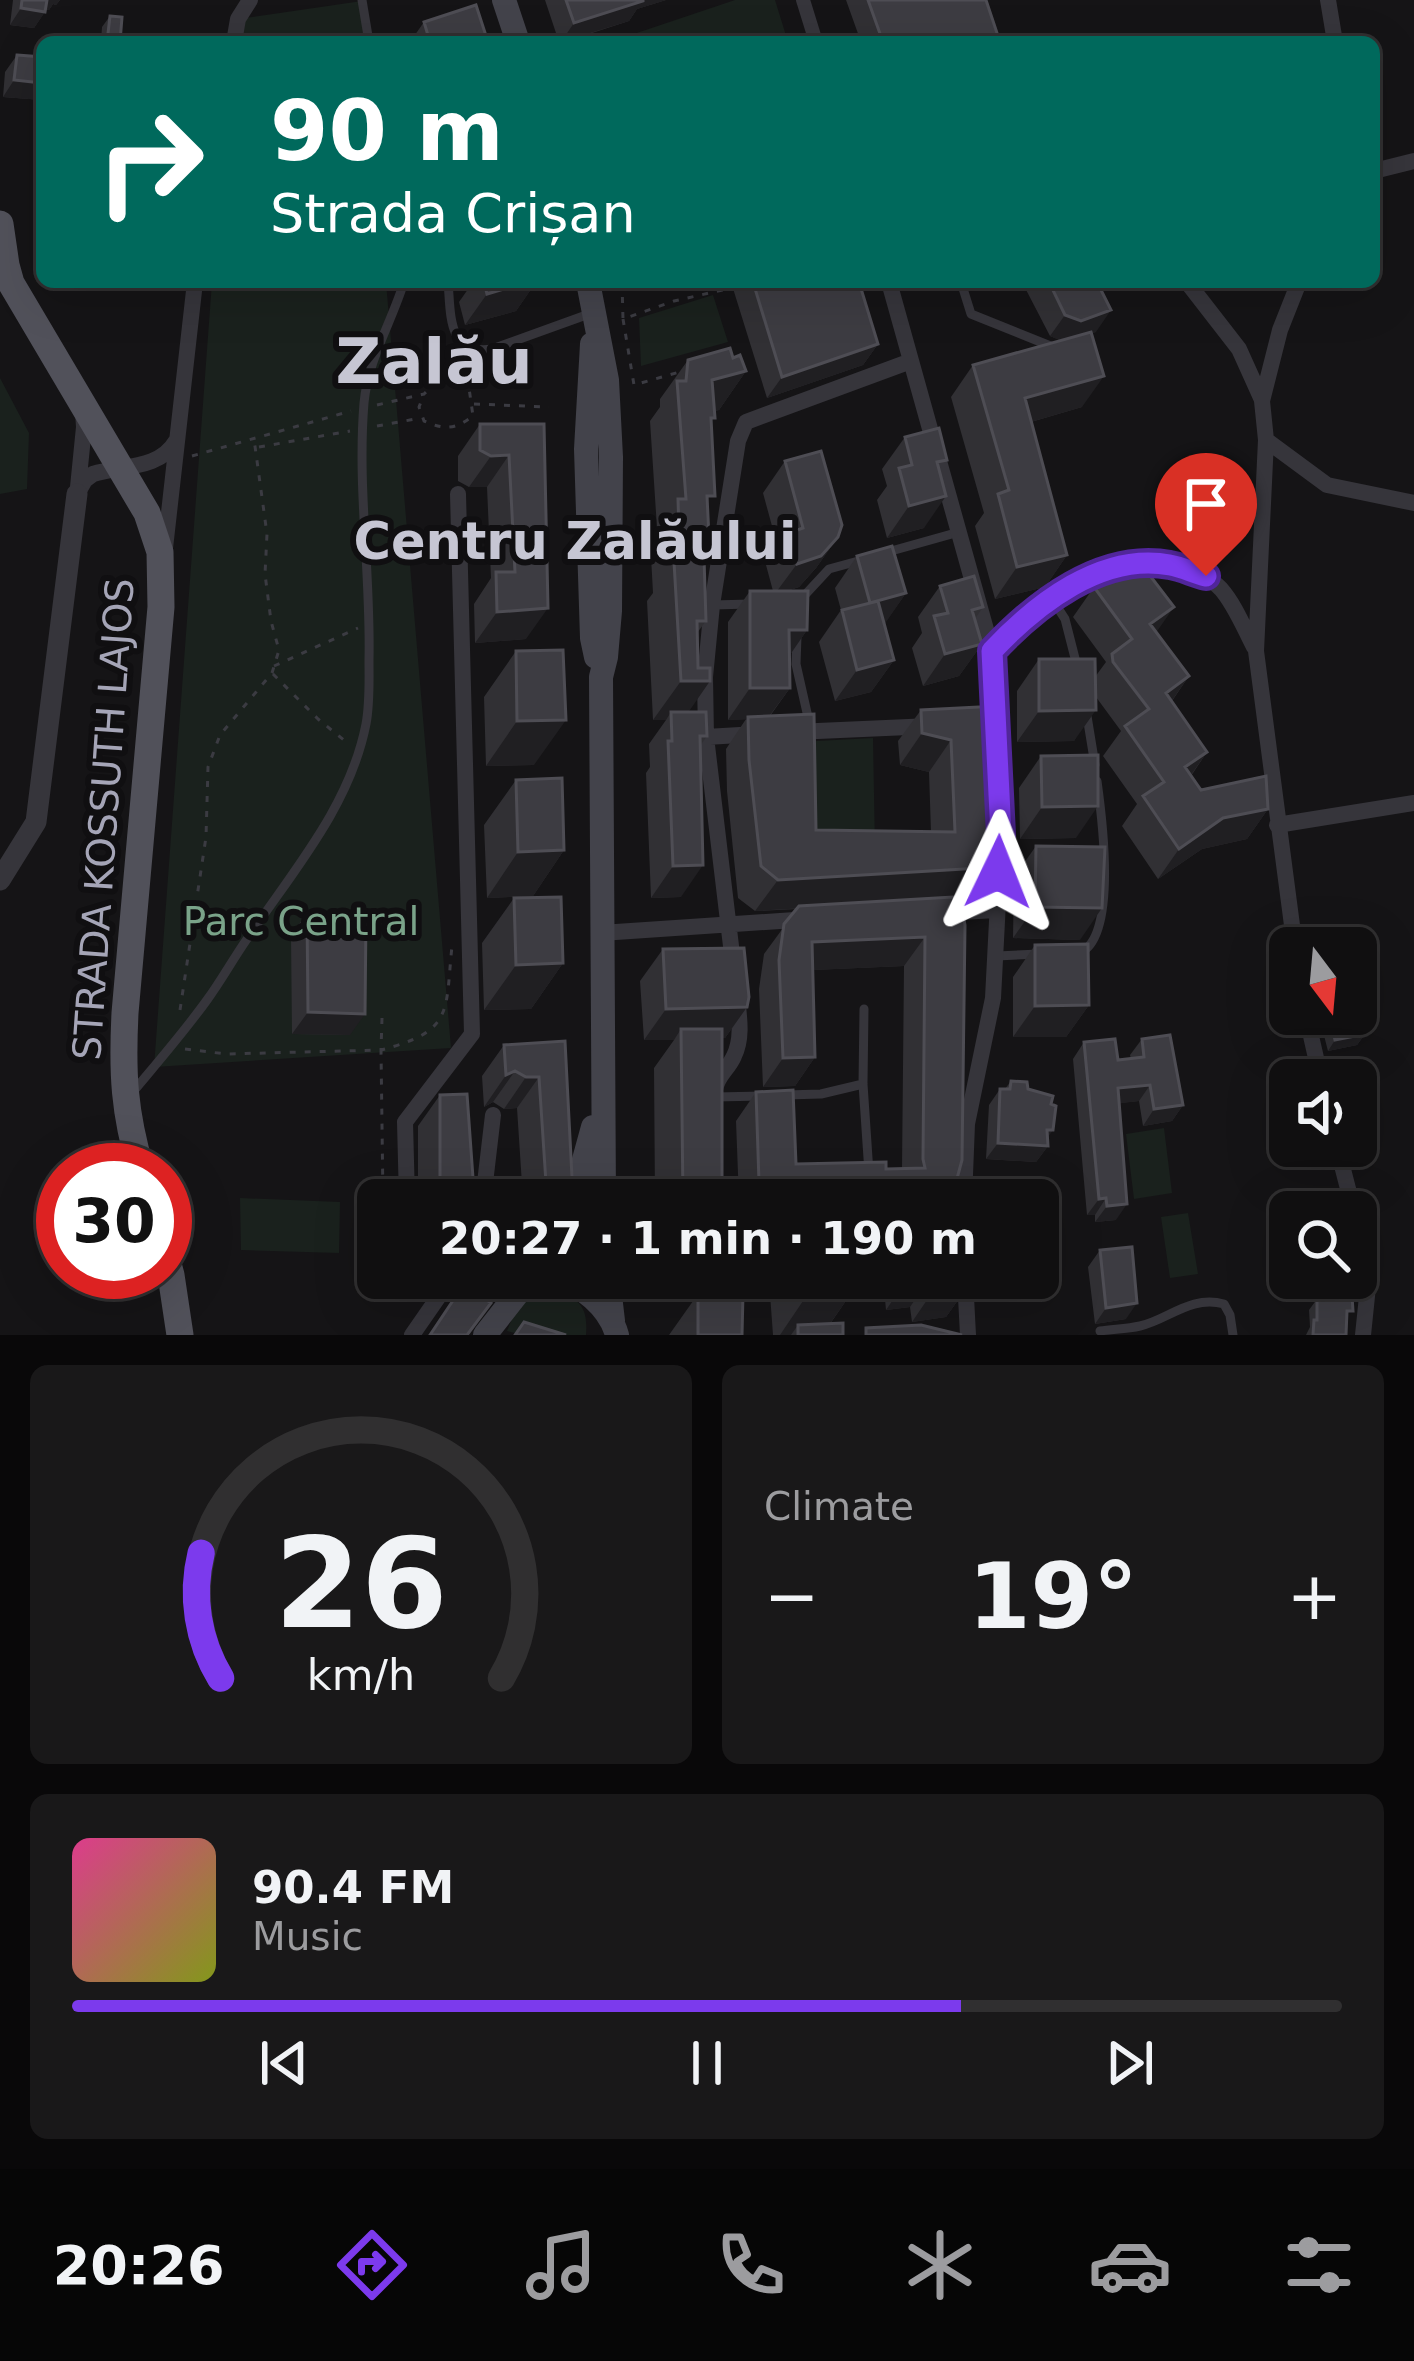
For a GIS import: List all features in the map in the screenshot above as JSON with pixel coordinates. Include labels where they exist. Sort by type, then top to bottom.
[{"type":"main road","points":[[504,0],[516,36]]},
{"type":"main road","name":"STRADA KOSSUTH LAJOS","points":[[0,224],[3,269],[140,500],[160,552],[162,578],[122,1074],[135,1143]]},
{"type":"main road","points":[[589,288],[607,380],[611,457],[610,611],[601,676],[604,1179]]},
{"type":"main road","points":[[579,1179],[602,1072]]},
{"type":"main road","points":[[176,1299],[180,1335]]},
{"type":"main road","points":[[488,1330],[513,1299]]},
{"type":"main road","points":[[590,1299],[614,1330]]},
{"type":"main road","points":[[610,1299],[614,1330]]},
{"type":"street","points":[[235,36],[238,19],[250,0]]},
{"type":"street","points":[[803,0],[814,36]]},
{"type":"street","points":[[1328,0],[1334,36]]},
{"type":"street","points":[[1380,170],[1414,161]]},
{"type":"street","points":[[162,578],[193,288]]},
{"type":"street","points":[[891,288],[992,651],[998,746]]},
{"type":"street","points":[[1192,288],[1239,349],[1262,401],[1266,440],[1256,651],[1292,927]]},
{"type":"street","points":[[1262,401],[1297,288]]},
{"type":"street","points":[[715,1107],[716,1080],[734,1056],[740,1029],[706,737],[705,677],[737,441],[746,422],[911,361]]},
{"type":"street","points":[[0,880],[35,822],[77,494],[84,427],[80,402]]},
{"type":"street","points":[[77,494],[94,474],[163,457],[177,438]]},
{"type":"street","points":[[1266,440],[1327,484],[1414,503]]},
{"type":"street","points":[[406,1179],[405,1122],[472,1034],[458,494]]},
{"type":"street","points":[[992,651],[1011,630],[1092,575],[1168,564],[1206,576],[1222,590],[1256,651]]},
{"type":"street","points":[[977,724],[998,724]]},
{"type":"street","points":[[706,737],[957,725]]},
{"type":"street","points":[[1277,825],[1414,803]]},
{"type":"street","points":[[965,1179],[967,1124],[993,998],[1001,835]]},
{"type":"street","points":[[928,914],[995,910]]},
{"type":"street","points":[[601,934],[818,919]]},
{"type":"street","points":[[485,1179],[493,1115]]},
{"type":"street","points":[[412,1335],[434,1299]]},
{"type":"street","points":[[460,1299],[488,1330]]},
{"type":"street","points":[[723,1299],[726,1335]]},
{"type":"street","points":[[966,1299],[968,1335]]},
{"type":"street","points":[[1363,1335],[1367,1299]]},
{"type":"lane","points":[[362,0],[368,36]]},
{"type":"lane","points":[[125,1102],[206,1002],[294,875],[340,799],[358,751],[367,721],[370,622],[364,408],[374,353],[402,288]]},
{"type":"lane","points":[[449,288],[453,329],[467,348],[478,351],[594,312]]},
{"type":"lane","points":[[963,288],[971,314],[1072,355]]},
{"type":"lane","points":[[798,604],[829,569],[959,532]]},
{"type":"lane","points":[[1052,599],[1075,652],[1093,750],[1106,872],[1097,937],[1083,952],[1067,953]]},
{"type":"lane","points":[[712,604],[755,604]]},
{"type":"lane","points":[[797,624],[796,664],[811,731]]},
{"type":"lane","points":[[997,956],[1044,954]]},
{"type":"lane","points":[[864,1009],[869,1178]]},
{"type":"lane","points":[[715,1107],[863,1084]]},
{"type":"lane","points":[[1100,1331],[1144,1326],[1174,1310],[1213,1301],[1224,1304],[1233,1335]]},
{"type":"path","points":[[622,288],[634,385],[695,367]]},
{"type":"path","points":[[623,319],[728,289]]},
{"type":"path","points":[[452,378],[469,388],[472,416],[455,428],[442,429],[423,418],[418,407],[424,394],[435,383],[452,378]]},
{"type":"path","points":[[183,459],[424,394]]},
{"type":"path","points":[[472,404],[549,407]]},
{"type":"path","points":[[255,448],[423,418]]},
{"type":"path","points":[[254,439],[267,534],[265,574],[279,650],[272,673],[220,735],[208,766],[206,837],[173,1042],[226,1054],[381,1050],[415,1041],[433,1031],[447,1003],[452,939]]},
{"type":"path","points":[[274,666],[370,622]]},
{"type":"path","points":[[272,673],[358,751]]},
{"type":"path","points":[[382,1018],[383,1179]]},
{"type":"green space","points":[[735,0],[775,0],[786,36],[628,36]]},
{"type":"green space","points":[[362,1],[365,36],[235,36],[238,19]]},
{"type":"green space","name":"Parc Central","points":[[212,288],[387,288],[451,1048],[154,1067]]},
{"type":"green space","points":[[713,295],[728,342],[641,366],[639,318]]},
{"type":"green space","points":[[0,378],[29,433],[27,489],[0,494]]},
{"type":"green space","points":[[873,738],[875,849],[798,852],[798,742]]},
{"type":"green space","points":[[1164,1128],[1172,1193],[1134,1199],[1126,1134]]},
{"type":"green space","points":[[240,1198],[340,1202],[339,1253],[241,1250]]},
{"type":"green space","points":[[1188,1213],[1198,1274],[1170,1278],[1161,1217]]},
{"type":"green space","points":[[524,1299],[574,1299],[586,1318],[586,1335],[507,1331]]},
{"type":"building","points":[[22,0],[47,0],[45,12],[21,8]]},
{"type":"building","points":[[566,0],[643,0],[643,1],[574,23]]},
{"type":"building","points":[[868,0],[986,0],[998,36],[881,36]]},
{"type":"building","points":[[476,5],[486,36],[428,36],[424,22]]},
{"type":"building","points":[[110,16],[122,17],[120,36],[108,36]]},
{"type":"building","points":[[17,55],[36,57],[36,82],[14,80]]},
{"type":"building","points":[[755,288],[861,288],[878,344],[782,377]]},
{"type":"building","points":[[1052,288],[1100,288],[1111,310],[1081,321],[1065,315]]},
{"type":"building","points":[[1091,332],[1104,376],[1025,398],[1067,555],[1017,567],[998,494],[1009,490],[973,365]]},
{"type":"building","points":[[730,348],[733,358],[740,355],[746,371],[712,380],[715,496],[707,496],[706,621],[697,621],[698,668],[710,668],[710,681],[681,681],[674,562],[680,562],[678,499],[686,499],[677,381],[686,381],[688,360]]},
{"type":"building","points":[[480,424],[544,424],[548,608],[497,612],[496,572],[515,572],[509,455],[491,456],[480,450]]},
{"type":"building","points":[[939,428],[947,460],[937,462],[946,496],[909,506],[899,468],[912,465],[905,437]]},
{"type":"building","points":[[821,451],[842,525],[821,556],[797,564],[789,533],[803,528],[785,461]]},
{"type":"building","points":[[892,546],[906,593],[870,603],[857,556]]},
{"type":"building","points":[[1135,556],[1174,607],[1150,624],[1189,676],[1166,693],[1207,752],[1185,767],[1201,790],[1266,776],[1268,809],[1223,818],[1179,849],[1143,796],[1164,782],[1125,726],[1149,709],[1113,662],[1112,654],[1132,639],[1094,587]]},
{"type":"building","points":[[974,576],[983,607],[972,610],[982,644],[945,654],[934,616],[948,613],[940,586]]},
{"type":"building","points":[[750,591],[808,591],[807,630],[789,630],[790,688],[750,688]]},
{"type":"building","points":[[878,601],[894,660],[857,670],[842,610]]},
{"type":"building","points":[[563,650],[566,720],[517,721],[516,651]]},
{"type":"building","points":[[1039,659],[1095,659],[1096,710],[1039,711]]},
{"type":"building","points":[[998,706],[1005,719],[1005,825],[998,867],[778,880],[761,866],[748,717],[814,714],[816,830],[955,832],[951,740],[922,733],[921,710]]},
{"type":"building","points":[[671,712],[706,712],[707,736],[700,736],[703,865],[673,866]]},
{"type":"building","points":[[1098,755],[1098,806],[1042,807],[1041,756]]},
{"type":"building","points":[[562,778],[564,850],[518,852],[516,780]]},
{"type":"building","points":[[1036,846],[1105,847],[1102,908],[1035,907]]},
{"type":"building","points":[[561,897],[563,963],[516,965],[514,898]]},
{"type":"building","points":[[953,897],[962,908],[962,1160],[957,1179],[759,1179],[756,1092],[793,1090],[796,1164],[886,1162],[886,1169],[925,1168],[925,937],[812,942],[815,1057],[783,1058],[779,960],[784,924],[799,906]]},
{"type":"building","points":[[307,913],[366,916],[365,1014],[308,1012]]},
{"type":"building","points":[[1088,944],[1089,1005],[1035,1006],[1035,945]]},
{"type":"building","points":[[744,948],[747,1007],[666,1009],[663,949]]},
{"type":"building","points":[[681,1029],[722,1029],[722,1179],[683,1179]]},
{"type":"building","points":[[1170,1035],[1183,1105],[1154,1109],[1150,1085],[1118,1088],[1127,1204],[1107,1206],[1106,1198],[1099,1199],[1084,1042],[1115,1039],[1118,1060],[1144,1057],[1142,1039]]},
{"type":"building","points":[[565,1041],[572,1179],[546,1179],[539,1077],[515,1071],[506,1075],[504,1045]]},
{"type":"building","points":[[1011,1081],[1027,1082],[1028,1089],[1053,1096],[1051,1104],[1056,1106],[1053,1130],[1047,1130],[1048,1146],[998,1143],[1000,1089],[1010,1089]]},
{"type":"building","points":[[467,1094],[473,1179],[440,1179],[440,1095]]},
{"type":"building","points":[[1132,1247],[1137,1303],[1106,1308],[1100,1250]]},
{"type":"building","points":[[454,1299],[491,1303],[467,1335],[430,1335]]},
{"type":"building","points":[[698,1299],[743,1299],[742,1335],[698,1335]]},
{"type":"building","points":[[1317,1299],[1352,1299],[1346,1335],[1313,1335]]},
{"type":"building","points":[[524,1322],[566,1335],[515,1335]]},
{"type":"building","points":[[843,1323],[843,1335],[798,1335],[798,1325]]},
{"type":"building","points":[[921,1325],[962,1335],[866,1335],[866,1328]]},
{"type":"district","name":"Zalău","points":[[434,361]]},
{"type":"district","name":"Centru Zalăului","points":[[575,541]]},
{"type":"route","points":[[998,872],[998,724],[992,651],[1032,614],[1092,575],[1168,564],[1206,576]]}]
